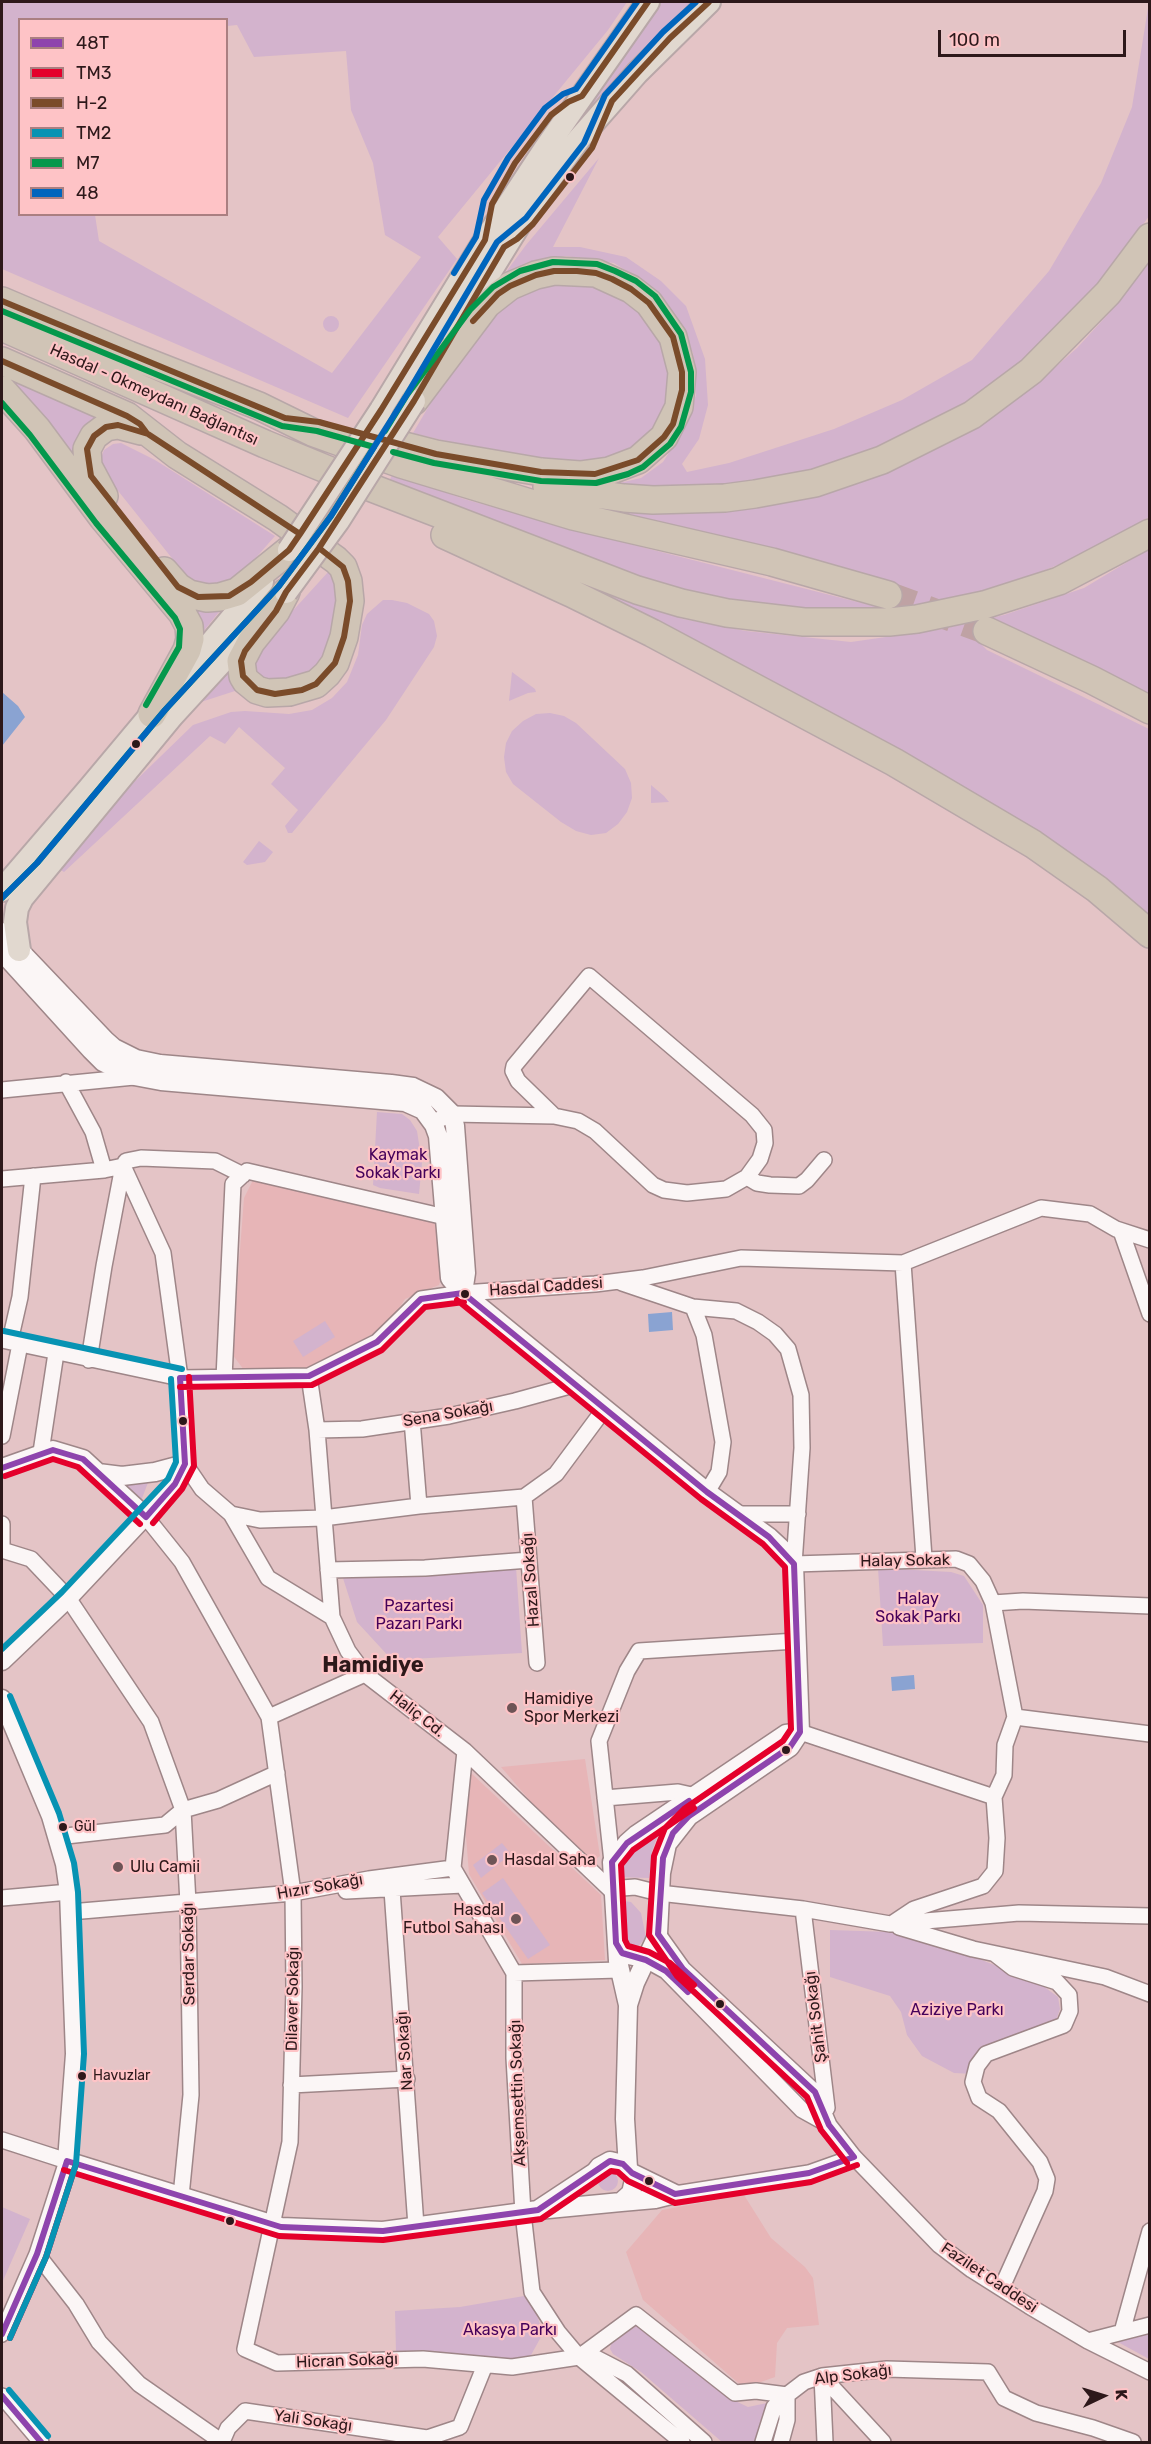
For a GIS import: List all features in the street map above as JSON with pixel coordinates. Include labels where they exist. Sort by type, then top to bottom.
[{"type":"highway","points":[[435,454],[469,468],[518,480],[585,494],[653,500],[725,498],[765,493],[825,480],[918,444],[972,415],[1001,394],[1031,371],[1086,316],[1134,261],[1149,237]]},
{"type":"highway","points":[[285,418],[319,422],[435,454],[563,474],[595,474],[638,460],[664,437],[679,407],[682,372],[673,337],[649,303],[631,289],[596,273],[554,271],[536,275],[510,286],[487,304],[414,401]]},
{"type":"highway","points":[[2,287],[93,327],[111,338],[129,355]]},
{"type":"highway","name":"Hasdal - Okmeydanı Bağlantısı","points":[[2,301],[285,418]]},
{"type":"highway","name":"Hasdal - Okmeydanı Bağlantısı","points":[[2,327],[308,462]]},
{"type":"highway","points":[[2,341],[34,352],[76,360]]},
{"type":"highway","points":[[2,361],[127,416],[177,455],[279,518],[336,560],[346,575],[350,601],[340,653],[331,669],[316,684],[302,690],[267,693],[257,690],[246,681],[241,661],[251,642],[276,611],[286,592]]},
{"type":"highway","points":[[2,390],[37,429],[103,518],[182,613],[189,626],[190,639],[187,651],[152,714]]},
{"type":"highway","points":[[285,418],[312,432],[344,444],[489,491],[595,521],[772,562],[888,595]]},
{"type":"highway","points":[[148,434],[118,425],[106,427],[94,436],[87,449],[88,466],[103,494],[178,587],[198,597],[229,596],[251,582],[289,550]]},
{"type":"highway","points":[[308,462],[637,590],[681,603],[761,618],[823,623],[889,622],[954,612],[1019,596],[1059,580],[1124,549],[1149,533]]},
{"type":"highway","points":[[308,462],[320,475],[634,624],[904,768],[1033,844],[1096,889],[1149,934]]},
{"type":"highway","points":[[987,631],[1092,680],[1149,710]]},
{"type":"main road","points":[[2,890],[289,550],[381,410],[485,240],[545,149],[648,2]]},
{"type":"main road","points":[[10,951],[15,932],[17,908],[44,869],[172,716],[286,592],[332,530],[414,401],[504,247],[533,202],[579,139],[636,73],[709,2]]},
{"type":"main road","points":[[2,910],[44,869]]},
{"type":"street","points":[[2,932],[10,951],[103,1062],[117,1071],[135,1077]]},
{"type":"street","points":[[10,951],[114,1048],[136,1059],[160,1064],[412,1087],[436,1098],[452,1114],[455,1126],[454,1217]]},
{"type":"street","points":[[433,1122],[452,1114],[554,1116],[579,1121],[595,1131],[653,1185],[664,1190],[687,1193],[726,1189],[747,1177],[760,1159],[765,1143],[764,1130],[752,1115],[589,976],[514,1066],[513,1071],[518,1081],[554,1116]]},
{"type":"street","points":[[2,1090],[135,1077],[405,1102],[423,1110],[433,1122],[438,1136],[466,1273],[463,1293],[707,1492],[783,1549],[794,1564]]},
{"type":"street","points":[[66,1082],[93,1132],[104,1170]]},
{"type":"street","points":[[89,1360],[104,1266],[123,1166],[126,1161],[141,1158],[184,1158],[215,1161],[243,1175]]},
{"type":"street","points":[[747,1177],[757,1183],[799,1186],[824,1160]]},
{"type":"street","points":[[2,1179],[104,1170],[123,1166]]},
{"type":"street","points":[[2,1661],[68,1598],[146,1517],[175,1484],[185,1464],[180,1378],[163,1253],[123,1166]]},
{"type":"street","points":[[224,1377],[233,1184],[247,1171],[454,1217]]},
{"type":"street","points":[[2,1436],[10,1342],[20,1297],[33,1176]]},
{"type":"street","points":[[924,1558],[903,1263],[1041,1208],[1090,1214],[1121,1231],[1149,1314]]},
{"type":"street","points":[[1116,1229],[1149,1240]]},
{"type":"street","name":"Hasdal Caddesi","points":[[10,1342],[180,1378],[309,1377],[376,1342],[421,1299],[463,1293],[616,1282],[741,1258],[903,1263]]},
{"type":"street","points":[[616,1282],[693,1306],[736,1311],[775,1334],[788,1349],[801,1395],[802,1448],[794,1564],[800,1732],[790,1747],[689,1816],[673,1833],[663,1858],[658,1934],[635,1983],[628,2005]]},
{"type":"street","points":[[693,1306],[704,1335],[723,1442],[719,1472],[707,1492]]},
{"type":"street","points":[[41,1452],[56,1353]]},
{"type":"street","name":"Haliç Cd.","points":[[309,1377],[317,1430],[332,1617],[348,1651],[364,1674],[465,1751],[614,1893]]},
{"type":"street","name":"Sena Sokağı","points":[[317,1430],[362,1429],[449,1416],[577,1384]]},
{"type":"street","points":[[231,1514],[260,1520],[323,1518],[419,1506],[524,1497],[556,1474],[605,1408]]},
{"type":"street","points":[[412,1420],[419,1506]]},
{"type":"street","points":[[2,1468],[41,1452],[52,1450],[83,1459],[146,1517]]},
{"type":"street","points":[[98,1473],[122,1476],[155,1472],[185,1464]]},
{"type":"street","points":[[185,1464],[202,1489],[231,1514],[268,1578],[332,1617]]},
{"type":"street","name":"Hazal Sokağı","points":[[524,1497],[537,1663]]},
{"type":"street","points":[[739,1514],[798,1514]]},
{"type":"street","name":"Dilaver Sokağı","points":[[146,1517],[182,1562],[269,1717],[292,1893],[294,1987],[290,2142],[274,2225]]},
{"type":"street","points":[[2,1524],[2,1551]]},
{"type":"street","name":"Serdar Sokağı","points":[[2,1551],[32,1559],[68,1598],[151,1722],[183,1810],[188,1903],[191,2095],[181,2196]]},
{"type":"street","name":"Halay Sokak","points":[[794,1564],[924,1558],[956,1559],[969,1564],[983,1581],[993,1603]]},
{"type":"street","points":[[328,1570],[425,1568],[529,1560]]},
{"type":"street","points":[[890,1924],[914,1909],[983,1886],[995,1871],[997,1838],[994,1797],[1004,1774],[1005,1745],[1015,1717],[993,1603],[1023,1601],[1149,1606]]},
{"type":"street","points":[[626,2120],[592,2178],[594,2191],[602,2200],[617,2203],[631,2193],[634,2187],[630,2170],[626,2120],[628,2005],[616,1943],[612,1862],[598,1741],[627,1671],[639,1651],[796,1641]]},
{"type":"street","points":[[269,1717],[364,1674]]},
{"type":"street","points":[[2,1699],[51,1816],[69,1892],[75,2054],[67,2161],[37,2254],[2,2334]]},
{"type":"street","points":[[1015,1717],[1149,1734]]},
{"type":"street","points":[[612,1862],[631,1839],[786,1734],[800,1732],[818,1736],[994,1797]]},
{"type":"street","points":[[465,1751],[453,1868],[514,1973],[620,1970]]},
{"type":"street","points":[[57,1837],[165,1825],[183,1810],[218,1800],[277,1773]]},
{"type":"street","points":[[605,1798],[678,1792],[696,1796]]},
{"type":"street","name":"Hızır Sokağı","points":[[70,1912],[188,1903],[392,1882],[453,1868]]},
{"type":"street","points":[[392,1882],[463,1885]]},
{"type":"street","name":"Nar Sokağı","points":[[392,1882],[416,2226]]},
{"type":"street","points":[[614,1893],[622,1888],[635,1887],[659,1893],[803,1909],[890,1924],[995,1954],[1105,1977],[1149,1994]]},
{"type":"street","points":[[2,1898],[69,1892]]},
{"type":"street","name":"Şahit Sokağı","points":[[803,1909],[830,2125]]},
{"type":"street","points":[[890,1924],[1019,1913],[1149,1916]]},
{"type":"street","points":[[658,1934],[682,1969],[815,2092],[830,2125]]},
{"type":"street","points":[[616,1943],[622,1953],[646,1960],[666,1971],[802,2110],[830,2125]]},
{"type":"street","points":[[995,1954],[1013,1968],[1057,1982],[1069,1995],[1070,2011],[1064,2025],[986,2054],[977,2066],[973,2082],[979,2098],[999,2111],[1040,2162],[1047,2179],[1045,2191],[1002,2287]]},
{"type":"street","name":"Akşemsettin Sokağı","points":[[514,1973],[514,2058],[531,2211]]},
{"type":"street","points":[[291,2085],[407,2079]]},
{"type":"street","name":"Fazilet Caddesi","points":[[830,2125],[854,2157],[939,2245],[972,2270],[1029,2306],[1088,2341],[1149,2372]]},
{"type":"street","points":[[2,2139],[281,2227],[383,2231],[531,2211],[655,2199],[675,2193],[809,2173],[854,2157]]},
{"type":"street","points":[[531,2211],[599,2168],[617,2161],[675,2193]]},
{"type":"street","points":[[531,2211],[532,2292],[558,2332],[579,2357],[682,2442]]},
{"type":"street","name":"Hicran Sokağı","points":[[274,2225],[245,2349],[277,2363],[423,2359],[512,2367],[579,2357]]},
{"type":"street","points":[[1122,2332],[1149,2232]]},
{"type":"street","points":[[37,2254],[76,2304],[99,2342],[139,2384],[222,2442]]},
{"type":"street","points":[[579,2357],[636,2314],[735,2393],[756,2391],[787,2396]]},
{"type":"street","points":[[1088,2341],[1149,2325]]},
{"type":"street","points":[[579,2357],[596,2358],[627,2374],[704,2442]]},
{"type":"street","name":"Yali Sokağı","points":[[222,2442],[228,2428],[245,2411],[427,2438],[460,2427],[485,2365]]},
{"type":"street","name":"Alp Sokağı","points":[[787,2396],[804,2382],[822,2376],[887,2369],[988,2372],[1004,2398],[1036,2413],[1093,2428],[1132,2442]]},
{"type":"street","points":[[822,2376],[825,2442]]},
{"type":"street","points":[[822,2376],[883,2442]]},
{"type":"street","points":[[2,2396],[41,2442]]},
{"type":"street","points":[[763,2442],[774,2406],[787,2396]]},
{"type":"street","points":[[781,2442],[787,2420],[787,2396]]},
{"type":"shaded area","points":[[253,1180],[428,1219],[436,1225],[438,1233],[442,1276],[439,1285],[405,1299],[389,1324],[322,1364],[301,1369],[244,1370],[232,1354],[244,1198]]},
{"type":"shaded area","points":[[585,1759],[600,1856],[586,1866],[501,1767]]},
{"type":"shaded area","points":[[470,1772],[601,1895],[605,1960],[522,1964],[469,1874],[463,1798]]},
{"type":"shaded area","points":[[744,2195],[771,2238],[805,2267],[813,2278],[819,2325],[787,2328],[777,2343],[775,2377],[744,2388],[643,2300],[626,2252],[662,2210]]},
{"type":"green space","points":[[2,2],[627,2],[608,30],[438,237],[457,259],[348,418],[2,269]]},
{"type":"green space","points":[[659,2],[695,2],[547,167]]},
{"type":"green space","points":[[1149,2],[1149,216],[1104,281],[1026,360],[948,420],[885,448],[807,474],[729,488],[669,490],[615,484],[641,478],[663,462],[683,431],[696,395],[693,353],[668,304],[646,283],[614,263],[566,256],[527,265],[497,284],[526,245],[599,158],[553,247],[580,247],[626,257],[661,281],[686,306],[705,359],[708,405],[699,439],[682,464],[687,472],[729,463],[834,429],[902,400],[972,360],[1049,271],[1101,183],[1132,107]]},
{"type":"green space","points":[[1149,260],[1149,517],[1080,556],[1003,587],[938,605],[854,615],[697,600],[387,484],[393,474],[464,499],[571,529],[885,609],[893,589],[599,508],[660,513],[739,509],[812,496],[908,462],[949,443],[1033,387],[1077,348],[1111,311]]},
{"type":"green space","points":[[570,277],[633,299],[674,360],[669,412],[643,444],[608,459],[565,464],[483,450],[413,433],[472,333],[501,298]]},
{"type":"green space","points":[[331,316],[337,318],[339,324],[337,330],[331,332],[325,330],[323,324],[325,318]]},
{"type":"green space","points":[[2,373],[98,416],[81,433],[73,458],[2,377]]},
{"type":"green space","points":[[121,443],[155,460],[275,536],[238,578],[213,585],[200,583],[187,577],[103,469],[101,458],[104,450],[113,444]]},
{"type":"green space","points":[[1149,549],[1149,694],[1006,625],[984,624],[977,640],[987,650],[1149,729],[1149,923],[541,567],[683,619],[746,631],[851,642],[942,629],[1004,615],[1084,588]]},
{"type":"green space","points":[[329,571],[334,579],[338,598],[330,653],[303,680],[262,681],[253,666],[257,650]]},
{"type":"green space","points":[[183,600],[217,607],[219,612],[198,638]]},
{"type":"green space","points":[[383,600],[407,603],[429,614],[434,621],[437,636],[434,647],[386,720],[292,833],[288,833],[285,826],[298,810],[271,784],[285,768],[239,727],[225,744],[210,736],[64,872],[59,869],[129,787],[193,725],[231,712],[289,714],[312,710],[332,698],[347,682],[358,655],[362,625],[367,614]]},
{"type":"green space","points":[[228,670],[238,690],[201,702]]},
{"type":"green space","points":[[512,672],[535,689],[536,692],[509,701]]},
{"type":"green space","points":[[550,713],[564,716],[576,723],[625,769],[631,783],[632,798],[627,812],[618,824],[606,833],[591,835],[576,831],[561,822],[513,784],[506,772],[504,757],[506,743],[512,731],[523,721],[536,714]]},
{"type":"green space","points":[[651,785],[664,796],[669,802],[651,803]]},
{"type":"green space","points":[[259,841],[273,852],[265,862],[247,865],[243,862]]},
{"type":"green space","name":"Kaymak Sokak Parkı","points":[[377,1112],[402,1114],[410,1120],[417,1131],[422,1163],[419,1194],[373,1185]]},
{"type":"green space","points":[[325,1321],[335,1337],[303,1357],[293,1341]]},
{"type":"green space","points":[[149,1480],[141,1501],[117,1484]]},
{"type":"green space","name":"Pazartesi Pazarı Parkı","points":[[516,1567],[522,1653],[392,1660],[357,1622],[342,1575]]},
{"type":"green space","name":"Halay Sokak Parkı","points":[[878,1568],[951,1572],[964,1576],[983,1605],[983,1643],[883,1646]]},
{"type":"green space","points":[[659,1832],[652,1851],[649,1878],[617,1877],[623,1855]]},
{"type":"green space","name":"Hasdal Saha","points":[[502,1843],[511,1854],[481,1878],[473,1865]]},
{"type":"green space","name":"Hasdal Futbol Sahası","points":[[503,1878],[550,1945],[528,1959],[482,1893]]},
{"type":"green space","points":[[624,1901],[631,1902],[641,1913],[646,1937],[638,1947],[632,1949],[627,1949],[621,1943],[620,1906]]},
{"type":"green space","name":"Aziziye Parkı","points":[[830,1930],[891,1932],[957,1950],[1039,1983],[1058,1997],[1060,2009],[1055,2023],[991,2053],[984,2072],[954,2073],[922,2056],[907,2035],[901,2012],[890,1996],[830,1977]]},
{"type":"green space","points":[[608,2171],[615,2174],[618,2181],[615,2188],[608,2191],[601,2188],[598,2181],[601,2174]]},
{"type":"green space","points":[[2,2207],[30,2219],[2,2283]]},
{"type":"green space","name":"Akasya Parkı","points":[[524,2296],[533,2305],[541,2327],[541,2337],[531,2355],[512,2361],[396,2352],[395,2311],[460,2307]]},
{"type":"green space","points":[[639,2324],[664,2342],[725,2396],[748,2407],[767,2403],[765,2416],[755,2442],[722,2442],[641,2372],[613,2354],[610,2349],[611,2344]]},
{"type":"green space","points":[[1149,2334],[1149,2359],[1116,2341]]},
{"type":"water","points":[[2,692],[18,706],[25,717],[2,746]]},
{"type":"water","points":[[672,1312],[673,1330],[649,1332],[648,1314]]},
{"type":"water","points":[[914,1675],[915,1689],[892,1691],[891,1677]]},
{"type":"tunnel","points":[[888,595],[987,631]]},
{"type":"transit line","name":"48","points":[[454,273],[476,237],[484,200],[508,158],[545,108],[563,94],[576,89],[637,2]]},
{"type":"transit line","name":"H-2","points":[[300,534],[381,410],[485,240],[492,204],[515,163],[551,115],[568,102],[582,96],[648,2]]},
{"type":"transit line","name":"48","points":[[2,898],[37,863],[165,710],[279,586],[331,516],[406,396],[497,242],[526,218],[584,143],[605,95],[663,32],[696,2]]},
{"type":"transit line","name":"H-2","points":[[319,548],[414,401],[504,247],[517,239],[533,224],[592,148],[612,101],[670,38],[709,2]]},
{"type":"transit line","name":"M7","points":[[385,431],[407,395],[470,310],[493,287],[520,271],[553,262],[597,264],[615,271],[636,281],[655,296],[681,334],[691,372],[691,392],[681,427],[670,444],[643,467],[628,474],[596,483],[541,481],[434,463],[393,452]]},
{"type":"transit line","name":"H-2","points":[[2,301],[285,418],[319,422],[436,454],[541,472],[595,474],[638,460],[664,437],[673,424],[682,390],[682,372],[673,337],[649,303],[631,289],[612,279],[596,273],[577,271],[554,271],[536,275],[498,294],[473,321]]},
{"type":"transit line","name":"M7","points":[[2,311],[282,426],[317,431],[374,447],[331,516],[279,586],[165,710],[37,863],[2,898]]},
{"type":"transit line","name":"H-2","points":[[2,361],[127,416],[140,424],[146,432]]},
{"type":"transit line","name":"M7","points":[[2,403],[30,435],[96,523],[175,618],[180,629],[179,647],[146,705]]},
{"type":"transit line","name":"H-2","points":[[118,425],[148,434],[300,534],[289,550],[251,582],[229,596],[198,597],[178,587],[91,476],[87,449],[94,436],[106,427],[118,425]]},
{"type":"transit line","name":"H-2","points":[[319,548],[343,567],[348,581],[350,601],[344,637],[335,663],[316,684],[302,690],[275,694],[257,690],[243,676],[241,661],[245,651],[276,611],[286,592],[319,548]]},
{"type":"transit line","name":"48T","points":[[463,1293],[707,1492],[769,1537],[794,1564],[800,1732],[790,1747],[689,1816],[673,1833],[663,1858],[658,1934],[683,1969],[815,2092],[829,2125],[854,2157]]},
{"type":"transit line","name":"48T","points":[[180,1378],[309,1376],[377,1342],[421,1299],[463,1293]]},
{"type":"transit line","name":"TM3","points":[[457,1300],[701,1499],[763,1544],[785,1567],[791,1729],[783,1741],[684,1809],[665,1828],[654,1856],[649,1935],[677,1976],[807,2097],[821,2130],[847,2163]]},
{"type":"transit line","name":"TM3","points":[[180,1387],[312,1385],[382,1350],[425,1307],[464,1302]]},
{"type":"transit line","name":"TM2","points":[[4,1331],[182,1369]]},
{"type":"transit line","name":"TM3","points":[[153,1523],[182,1489],[194,1466],[189,1377]]},
{"type":"transit line","name":"48T","points":[[146,1517],[175,1484],[185,1464],[180,1378]]},
{"type":"transit line","name":"TM2","points":[[2,1649],[62,1592],[168,1479],[176,1462],[171,1379]]},
{"type":"transit line","name":"48T","points":[[2,1468],[53,1450],[83,1459],[146,1517]]},
{"type":"transit line","name":"TM3","points":[[5,1476],[53,1459],[78,1467],[140,1524]]},
{"type":"transit line","name":"TM2","points":[[10,1696],[59,1813],[74,1863],[78,1892],[84,2054],[76,2164],[46,2257],[10,2338]]},
{"type":"transit line","name":"48T","points":[[688,1992],[666,1971],[646,1960],[622,1953],[616,1943],[612,1862],[627,1843],[689,1801]]},
{"type":"transit line","name":"TM3","points":[[694,1808],[633,1850],[621,1865],[625,1940],[628,1946],[649,1952],[670,1963],[694,1985]]},
{"type":"transit line","name":"48T","points":[[67,2161],[281,2227],[383,2231],[538,2210],[610,2161],[623,2164],[632,2173],[675,2194],[809,2173],[854,2157]]},
{"type":"transit line","name":"48T","points":[[2,2334],[37,2254],[67,2161]]},
{"type":"transit line","name":"TM3","points":[[10,2338],[46,2257],[76,2164]]},
{"type":"transit line","name":"TM3","points":[[64,2170],[279,2236],[383,2240],[541,2219],[611,2171],[618,2172],[628,2181],[675,2203],[811,2182],[857,2165]]},
{"type":"transit line","name":"TM2","points":[[9,2390],[48,2436]]},
{"type":"transit line","name":"48T","points":[[2,2396],[41,2442]]},
{"type":"place","name":"Hamidiye Spor Merkezi","points":[[512,1708]]},
{"type":"place","name":"Gül","points":[[63,1827]]},
{"type":"place","name":"Hasdal Saha","points":[[492,1860]]},
{"type":"place","name":"Ulu Camii","points":[[118,1867]]},
{"type":"place","name":"Hasdal Futbol Sahası","points":[[516,1919]]},
{"type":"place","name":"Havuzlar","points":[[82,2076]]},
{"type":"district","name":"Hamidiye","points":[[373,1666]]}]
